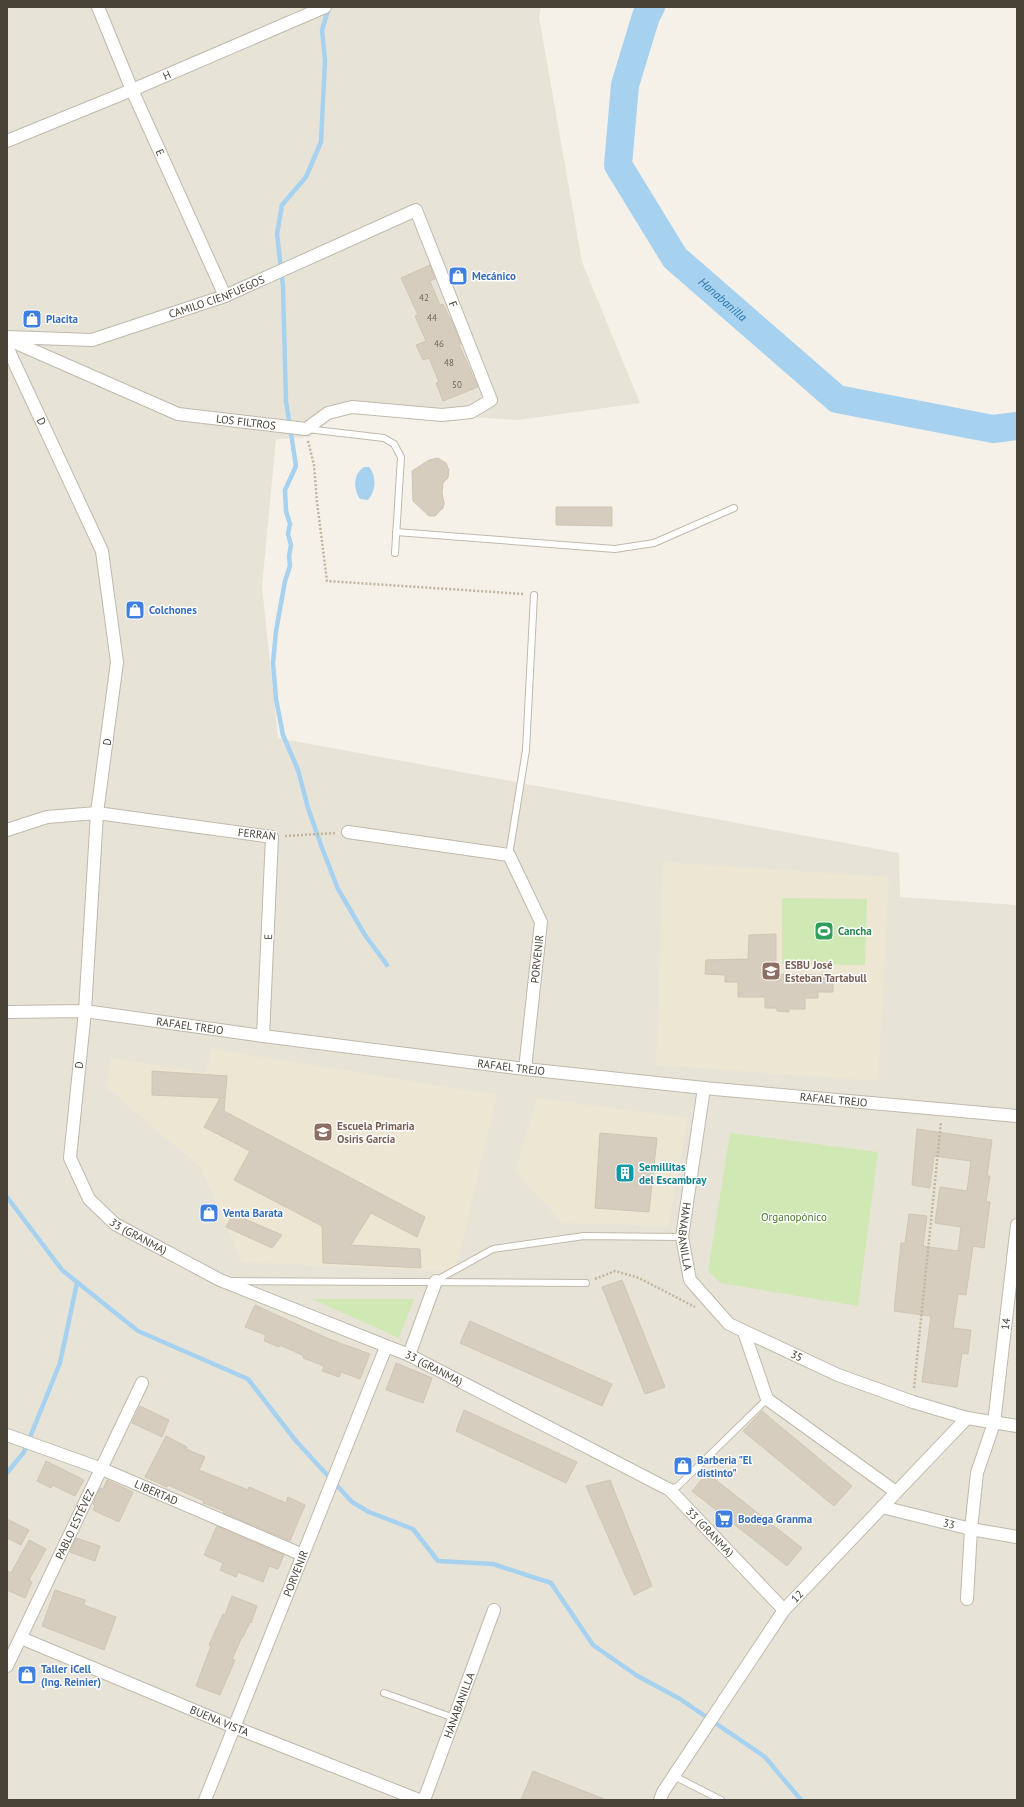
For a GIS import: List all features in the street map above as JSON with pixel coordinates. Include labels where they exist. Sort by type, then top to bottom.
[{"type":"street","name":"E","points":[[98,7],[132,90],[225,296]]},
{"type":"street","name":"H","points":[[7,141],[132,90],[325,7]]},
{"type":"street","name":"CAMILO CIENFUEGOS","points":[[7,338],[92,340],[225,296],[416,210]]},
{"type":"street","name":"F","points":[[306,429],[328,413],[352,407],[442,415],[471,412],[491,400],[416,210]]},
{"type":"street","name":"LOS FILTROS","points":[[7,338],[178,414],[306,429]]},
{"type":"street","name":"D","points":[[7,347],[102,551],[117,662],[97,813],[85,1011],[70,1158]]},
{"type":"street","name":"FERRAN","points":[[7,830],[46,817],[97,813],[272,837]]},
{"type":"street","points":[[348,832],[509,855]]},
{"type":"street","name":"E","points":[[264,1036],[272,837]]},
{"type":"street","name":"PORVENIR","points":[[509,855],[541,922],[526,1069]]},
{"type":"street","name":"RAFAEL TREJO","points":[[8,1012],[85,1011],[264,1036],[526,1069],[704,1088],[1017,1116]]},
{"type":"street","name":"HANABANILLA","points":[[704,1088],[682,1237],[690,1280],[729,1324]]},
{"type":"street","name":"33 (GRANMA)","points":[[70,1158],[89,1199],[115,1224],[220,1280],[409,1355],[670,1490],[784,1610]]},
{"type":"street","name":"14","points":[[967,1599],[970,1529],[977,1473],[994,1422],[1017,1225]]},
{"type":"street","points":[[409,1355],[436,1281]]},
{"type":"street","name":"35","points":[[729,1324],[838,1375],[912,1402],[967,1418],[1017,1426]]},
{"type":"street","points":[[744,1332],[768,1399],[896,1492]]},
{"type":"street","name":"PORVENIR","points":[[205,1800],[386,1347]]},
{"type":"street","name":"PABLO ESTÉVEZ","points":[[7,1666],[142,1383]]},
{"type":"street","name":"12","points":[[660,1800],[674,1776],[784,1610],[967,1418]]},
{"type":"street","name":"LIBERTAD","points":[[7,1435],[102,1469],[303,1555]]},
{"type":"street","name":"33","points":[[882,1508],[970,1529],[1017,1537]]},
{"type":"street","name":"HANABANILLA","points":[[424,1800],[494,1610]]},
{"type":"street","name":"BUENA VISTA","points":[[20,1638],[234,1727],[419,1800]]},
{"type":"lane","points":[[306,429],[384,438],[394,444],[401,457],[395,553]]},
{"type":"lane","points":[[396,532],[615,549],[654,543],[734,508]]},
{"type":"lane","points":[[509,855],[526,750],[534,595]]},
{"type":"lane","points":[[436,1281],[492,1249],[584,1236],[682,1237]]},
{"type":"lane","points":[[220,1280],[586,1283]]},
{"type":"lane","points":[[670,1490],[678,1486],[768,1399]]},
{"type":"lane","points":[[384,1693],[454,1718]]},
{"type":"lane","points":[[674,1776],[722,1800]]},
{"type":"path","points":[[306,429],[314,465],[327,581],[534,595]]},
{"type":"path","name":"FERRAN","points":[[272,837],[348,832]]},
{"type":"path","points":[[912,1402],[942,1110]]},
{"type":"path","points":[[586,1283],[615,1271],[639,1278],[702,1310]]},
{"type":"shaded area","points":[[7,7],[541,7],[539,17],[582,262],[640,403],[519,420],[342,409],[310,437],[276,439],[262,586],[278,738],[899,853],[900,897],[1017,905],[1017,1800],[7,1800]]},
{"type":"shaded area","name":"ESBU José Esteban Tartabull","points":[[663,862],[889,877],[878,1081],[656,1065]]},
{"type":"shaded area","name":"Escuela Primaria Osiris García","points":[[212,1049],[497,1095],[455,1272],[242,1262],[201,1168],[107,1088],[110,1058],[206,1073]]},
{"type":"shaded area","points":[[537,1098],[688,1118],[668,1226],[562,1223],[515,1171]]},
{"type":"green space","name":"Cancha","points":[[782,898],[867,899],[865,965],[782,964]]},
{"type":"green space","name":"Organopónico","points":[[730,1133],[878,1152],[858,1306],[720,1283],[708,1271]]},
{"type":"green space","points":[[312,1299],[414,1299],[399,1338]]},
{"type":"water","points":[[364,467],[369,467],[372,471],[374,479],[373,492],[368,500],[360,499],[355,486],[356,478],[360,470]]},
{"type":"building","points":[[430,265],[435,279],[430,281],[440,305],[443,304],[455,328],[461,344],[459,345],[478,387],[443,401],[436,383],[439,382],[429,358],[423,360],[416,345],[426,341],[415,316],[418,315],[401,278]]},
{"type":"building","points":[[438,458],[446,463],[449,470],[448,478],[443,483],[443,508],[435,516],[429,516],[413,501],[412,471],[429,460]]},
{"type":"building","points":[[556,507],[612,507],[612,526],[556,525]]},
{"type":"building","points":[[776,934],[776,974],[833,975],[833,992],[818,992],[818,998],[805,998],[805,1009],[789,1009],[789,1012],[777,1011],[777,1008],[765,1008],[765,997],[738,997],[738,982],[725,982],[725,975],[705,974],[706,960],[748,959],[749,935]]},
{"type":"building","points":[[152,1071],[227,1076],[224,1111],[425,1217],[417,1237],[371,1213],[351,1245],[420,1249],[421,1268],[323,1263],[322,1226],[234,1180],[250,1151],[204,1127],[220,1098],[152,1095]]},
{"type":"building","points":[[917,1129],[992,1140],[987,1176],[990,1176],[986,1201],[990,1202],[984,1248],[973,1246],[966,1295],[958,1294],[953,1328],[971,1330],[968,1354],[962,1353],[957,1387],[922,1382],[931,1316],[894,1311],[901,1243],[905,1243],[909,1214],[927,1216],[923,1246],[958,1251],[961,1227],[935,1223],[940,1187],[967,1191],[971,1161],[934,1156],[930,1188],[912,1185]]},
{"type":"building","name":"Semillitas del Escambray","points":[[600,1133],[657,1138],[649,1212],[595,1208]]},
{"type":"building","points":[[233,1214],[282,1235],[272,1248],[226,1227]]},
{"type":"building","points":[[622,1280],[665,1387],[645,1394],[602,1287]]},
{"type":"building","points":[[255,1305],[329,1339],[370,1354],[360,1379],[341,1372],[339,1377],[322,1371],[324,1366],[303,1358],[304,1356],[280,1345],[279,1347],[264,1341],[266,1335],[245,1327]]},
{"type":"building","points":[[470,1321],[612,1384],[602,1406],[460,1343]]},
{"type":"building","points":[[396,1363],[432,1378],[423,1403],[386,1390]]},
{"type":"building","points":[[140,1406],[169,1420],[162,1437],[132,1423]]},
{"type":"building","points":[[464,1410],[577,1462],[566,1483],[456,1431]]},
{"type":"building","points":[[762,1411],[852,1486],[834,1506],[743,1431]]},
{"type":"building","points":[[166,1436],[187,1447],[186,1449],[205,1457],[199,1470],[248,1490],[249,1487],[286,1503],[288,1497],[305,1505],[290,1541],[223,1513],[224,1511],[203,1503],[204,1501],[168,1485],[167,1487],[145,1477]]},
{"type":"building","points":[[46,1461],[84,1480],[75,1496],[52,1485],[51,1488],[37,1481]]},
{"type":"building","points":[[707,1473],[802,1548],[787,1566],[692,1491]]},
{"type":"building","points":[[107,1480],[133,1492],[119,1522],[93,1510],[95,1505],[93,1504],[100,1488],[103,1489]]},
{"type":"building","points":[[610,1480],[652,1586],[634,1595],[586,1486]]},
{"type":"building","points":[[7,1519],[29,1530],[21,1545],[7,1538]]},
{"type":"building","points":[[217,1526],[284,1555],[278,1569],[269,1566],[263,1582],[238,1572],[236,1577],[220,1570],[223,1563],[204,1555]]},
{"type":"building","points":[[76,1538],[100,1546],[95,1561],[70,1552]]},
{"type":"building","points":[[29,1540],[46,1549],[29,1580],[32,1582],[25,1598],[7,1590],[7,1571],[11,1573]]},
{"type":"building","points":[[55,1590],[85,1600],[84,1605],[116,1617],[104,1650],[42,1626]]},
{"type":"building","points":[[232,1596],[257,1606],[251,1623],[250,1622],[242,1637],[232,1659],[235,1660],[220,1695],[196,1686],[211,1646],[209,1645],[223,1614],[225,1615]]},
{"type":"building","points":[[533,1771],[604,1799],[604,1800],[521,1800]]},
{"type":"waterway","points":[[329,7],[322,30],[325,60],[321,142],[306,177],[282,205],[277,234],[283,286],[286,401],[296,466],[285,490],[286,511],[290,524],[288,534],[291,545],[289,556],[290,566],[285,581],[276,631],[273,663],[276,699],[283,735],[298,770],[308,808],[322,848],[338,889],[365,935],[387,965]]},
{"type":"waterway","name":"Hanabanilla","points":[[651,7],[646,16],[625,85],[618,165],[675,258],[837,399],[993,429],[1017,426]]},
{"type":"waterway","points":[[7,1197],[62,1270],[138,1331],[248,1379],[296,1441],[352,1502],[369,1512],[413,1529],[438,1561],[493,1564],[551,1583],[593,1645],[636,1675],[680,1699],[765,1757],[801,1800]]},
{"type":"waterway","points":[[7,1473],[24,1452],[60,1363],[77,1283]]},
{"type":"place","name":"Mecánico","points":[[458,276]]},
{"type":"place","name":"Placita","points":[[32,319]]},
{"type":"place","name":"Colchones","points":[[135,610]]},
{"type":"place","name":"Cancha","points":[[824,931]]},
{"type":"place","name":"ESBU José Esteban Tartabull","points":[[771,971]]},
{"type":"place","name":"Escuela Primaria Osiris García","points":[[323,1132]]},
{"type":"place","name":"Semillitas del Escambray","points":[[625,1173]]},
{"type":"place","name":"Venta Barata","points":[[209,1213]]},
{"type":"place","name":"Barberia \"El distinto\"","points":[[683,1466]]},
{"type":"place","name":"Bodega Granma","points":[[724,1519]]},
{"type":"place","name":"Taller iCell (Ing. Reinier)","points":[[27,1675]]}]
